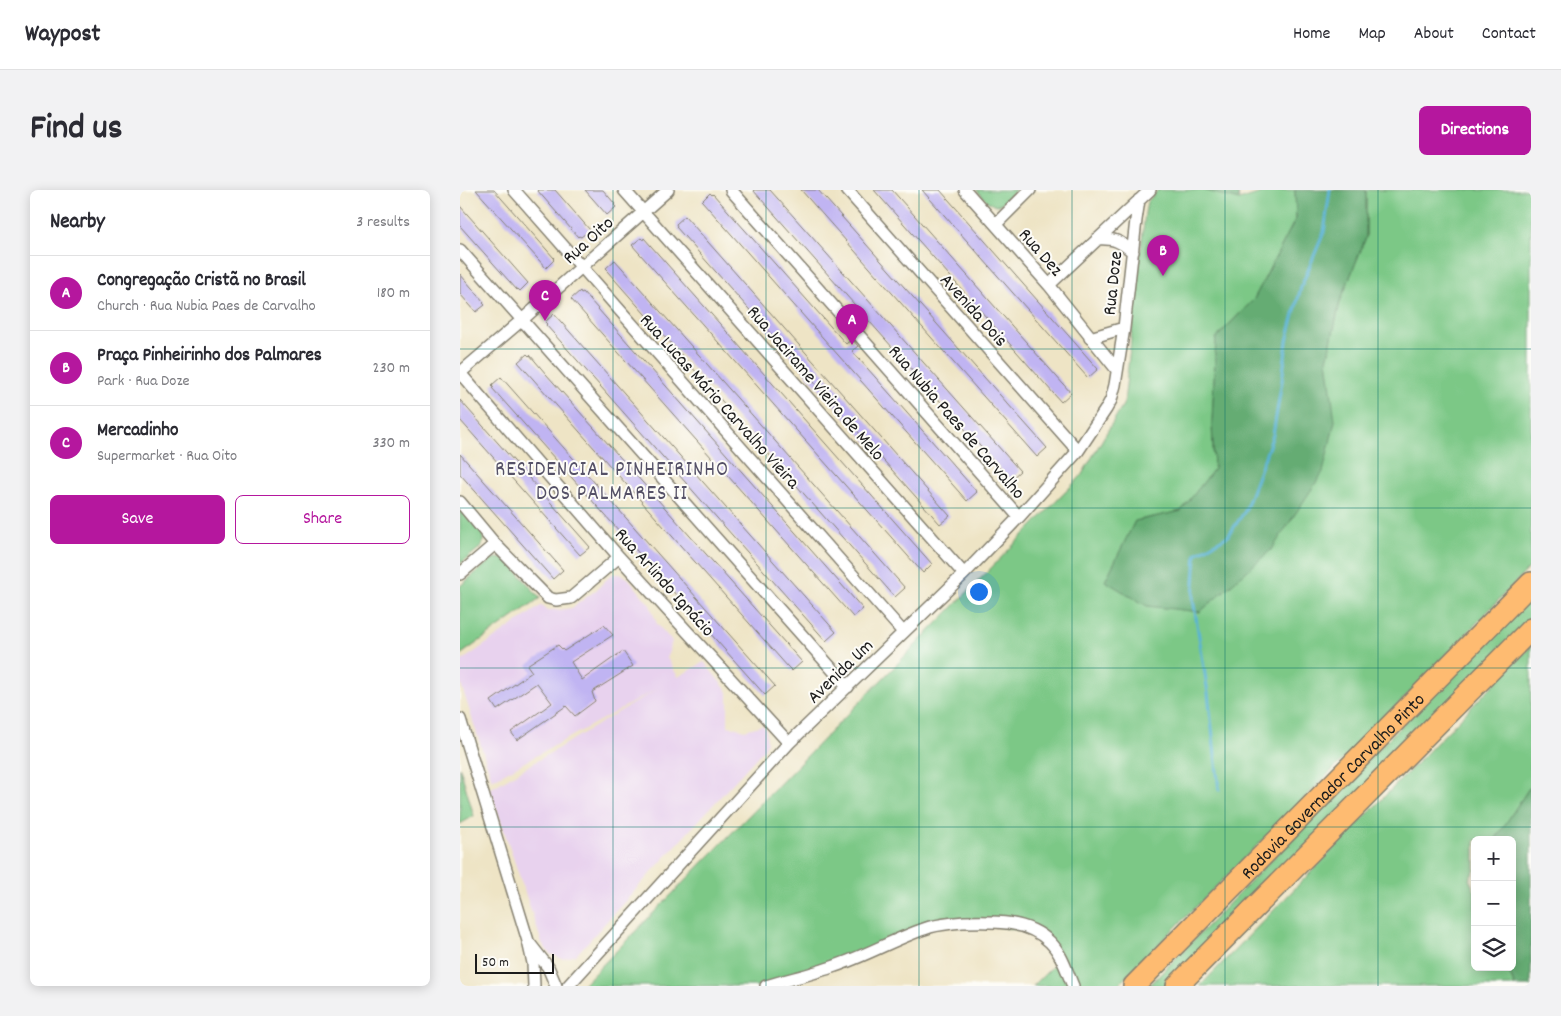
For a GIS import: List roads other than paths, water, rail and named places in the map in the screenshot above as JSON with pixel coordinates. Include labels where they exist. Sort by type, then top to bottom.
[{"type":"highway","name":"Rodovia Governador Carvalho Pinto","points":[[1134,986],[1531,583]]},
{"type":"highway","name":"Rodovia Governador Carvalho Pinto","points":[[1177,986],[1531,629]]},
{"type":"street","name":"Rua Lucas Mário Carvalho Vieira","points":[[514,190],[904,632]]},
{"type":"street","name":"Rua Jacirame Vieira de Melo","points":[[624,190],[964,574]]},
{"type":"street","name":"Rua Oito","points":[[460,373],[668,190]]},
{"type":"street","name":"Rua Nubia Paes de Carvalho","points":[[731,190],[1020,517]]},
{"type":"street","name":"Avenida Dois","points":[[846,190],[1078,451]]},
{"type":"street","name":"Rua Dez","points":[[965,190],[1049,285],[1116,370]]},
{"type":"street","points":[[996,224],[1030,190]]},
{"type":"street","points":[[1049,285],[1150,190]]},
{"type":"street","name":"Rua Doze","points":[[1116,370],[1124,328],[1139,200]]},
{"type":"street","points":[[1097,239],[1108,238],[1117,240],[1132,252]]},
{"type":"street","points":[[460,250],[848,687]]},
{"type":"street","points":[[1090,338],[1124,328]]},
{"type":"street","name":"Avenida Um","points":[[568,986],[789,743],[964,574],[1020,517],[1078,451],[1111,400],[1116,370]]},
{"type":"street","name":"Rua Arlindo Ignácio","points":[[460,373],[619,557],[789,743]]},
{"type":"street","points":[[460,502],[495,544],[548,598],[564,600],[572,598],[619,557]]},
{"type":"street","points":[[460,574],[495,544]]},
{"type":"street","points":[[460,719],[528,941],[533,963],[534,986]]},
{"type":"street","points":[[766,986],[837,966],[914,932],[933,926],[992,921],[1012,923],[1040,934],[1051,943],[1061,958],[1074,986]]},
{"type":"street","points":[[528,941],[548,967],[556,986]]},
{"type":"waterway","points":[[1219,790],[1208,693],[1193,599],[1196,554],[1228,536],[1245,511],[1273,435],[1287,341],[1301,287],[1324,232],[1330,190]]},
{"type":"place","name":"Praça Pinheirinho dos Palmares","points":[[1163,276]]},
{"type":"place","name":"Mercadinho","points":[[545,321]]},
{"type":"place","name":"Congregação Cristã no Brasil","points":[[852,345]]},
{"type":"district","name":"RESIDENCIAL PINHEIRINHO DOS PALMARES II","points":[[612,480]]}]
